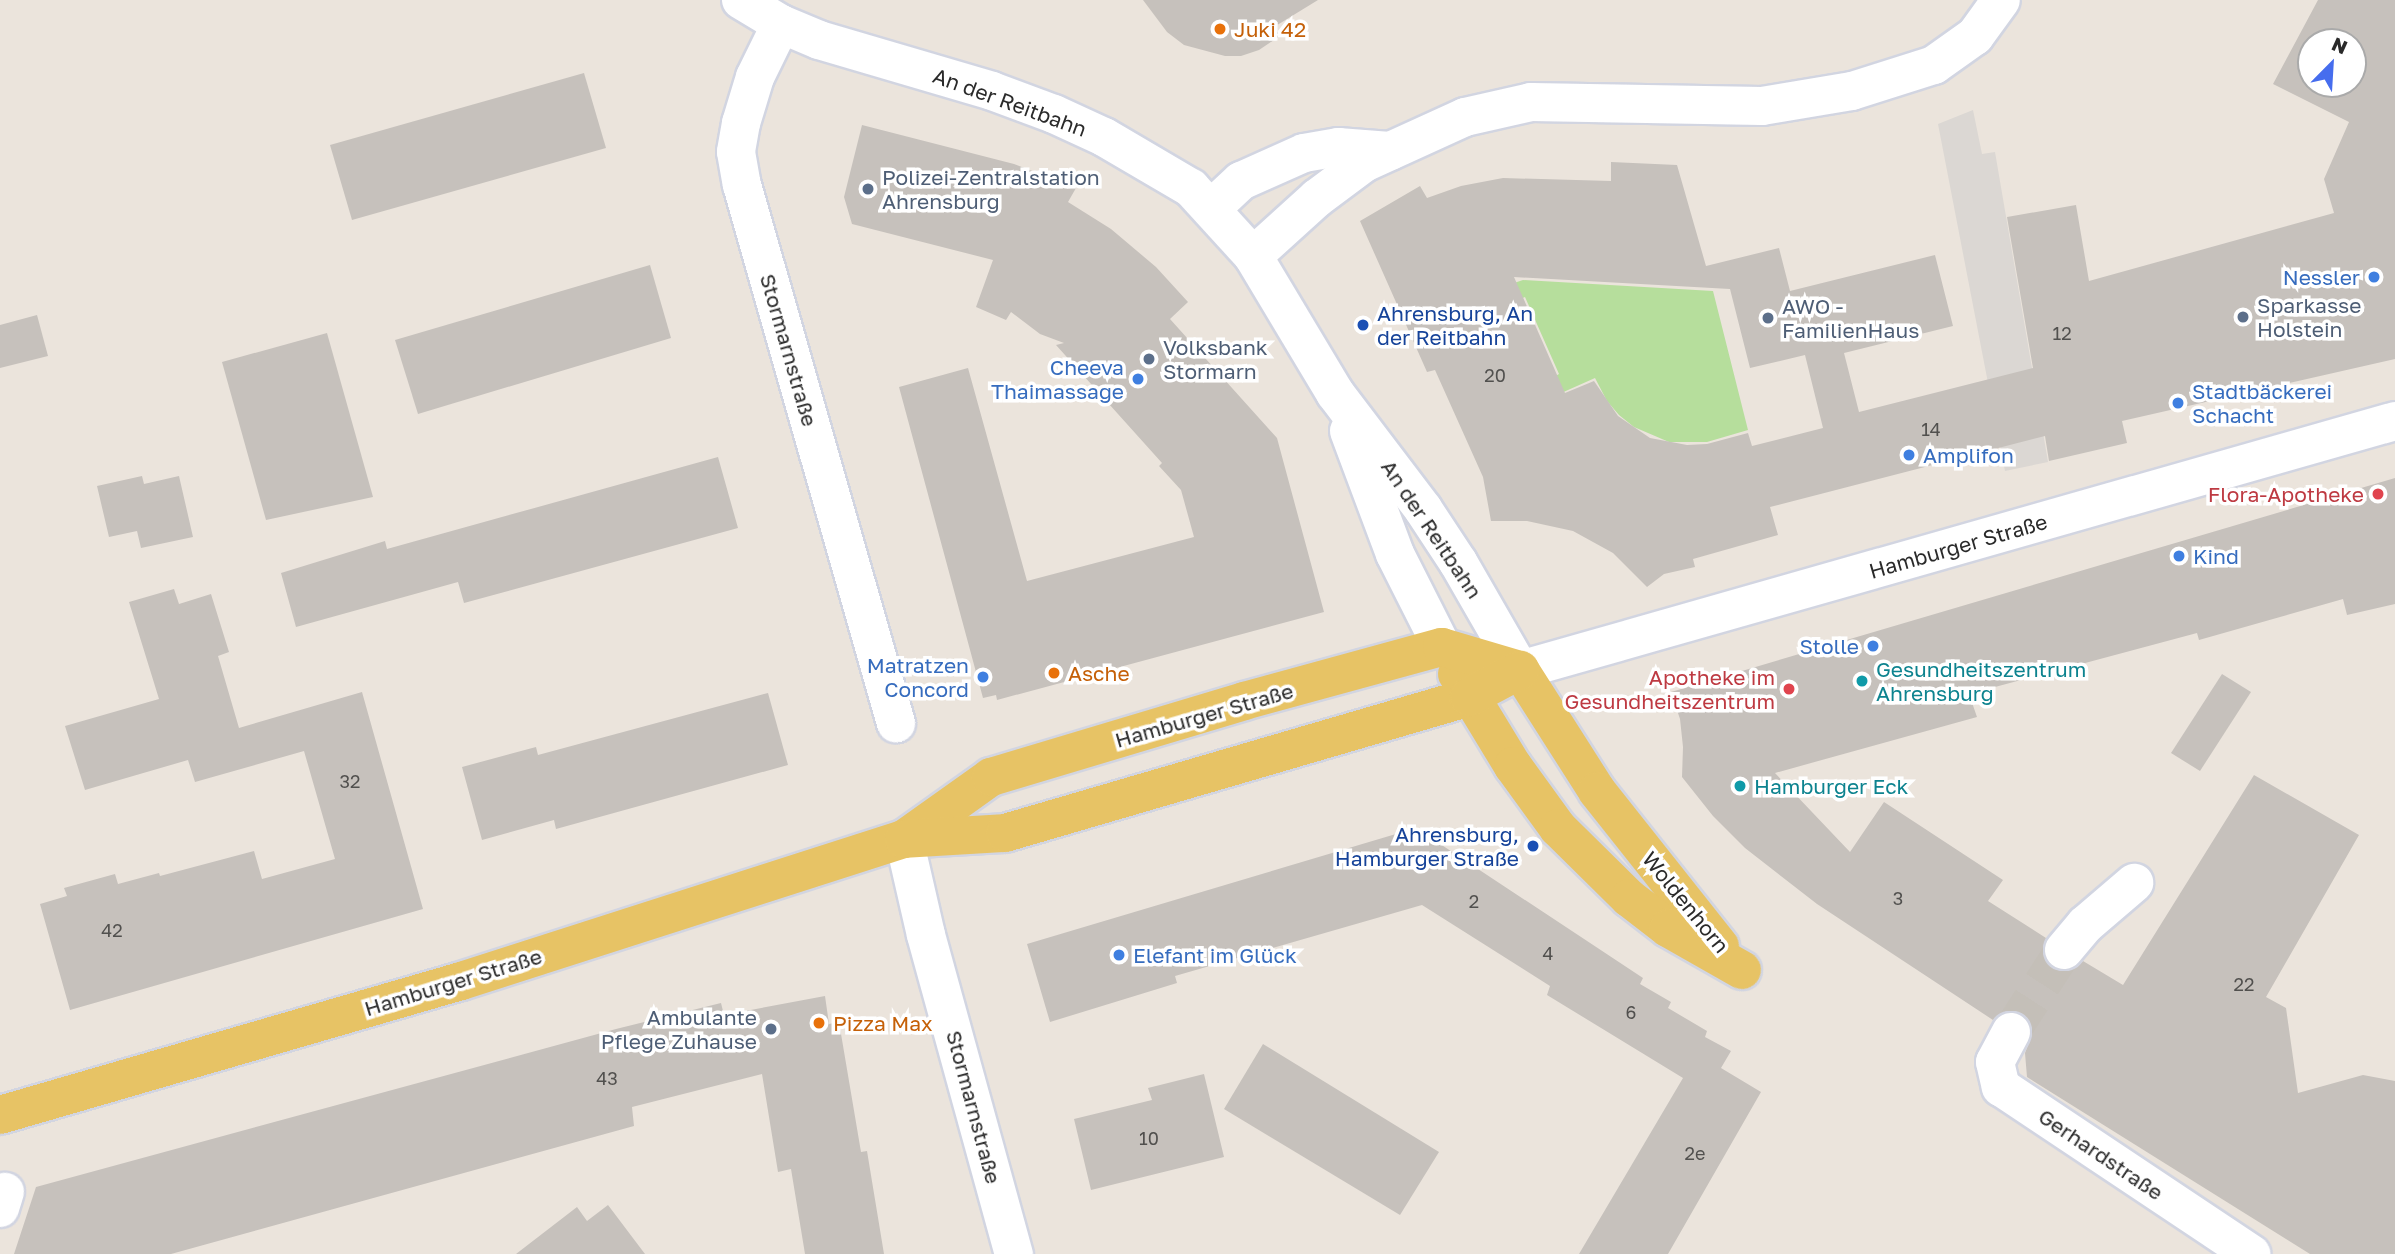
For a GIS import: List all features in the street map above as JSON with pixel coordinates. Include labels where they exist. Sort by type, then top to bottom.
[{"type":"main road","points":[[1442,647],[1520,670]]},
{"type":"main road","name":"Woldenhorn","points":[[1442,647],[1469,697],[1513,766],[1558,828],[1629,898],[1668,928],[1742,971],[1692,914],[1604,800],[1520,670]]},
{"type":"main road","name":"Hamburger Straße","points":[[904,839],[991,777],[1244,701],[1442,647]]},
{"type":"main road","name":"Hamburger Straße","points":[[0,1115],[461,981],[904,839],[1005,833],[1469,697],[1520,670]]},
{"type":"street","points":[[741,0],[781,24]]},
{"type":"street","points":[[1254,256],[1317,198],[1364,163],[1465,117],[1531,102],[1762,106],[1852,91],[1934,65],[1975,36],[2001,0]]},
{"type":"street","name":"An der Reitbahn","points":[[781,24],[819,40],[992,91],[1054,114],[1162,169],[1191,188],[1254,256],[1335,393],[1430,520],[1520,670]]},
{"type":"street","name":"Stormarnstraße","points":[[781,24],[755,77],[741,123],[736,152],[742,186],[896,723]]},
{"type":"street","points":[[1212,208],[1241,181],[1304,153],[1338,147],[1390,151]]},
{"type":"street","name":"An der Reitbahn","points":[[1335,393],[1395,554],[1442,647]]},
{"type":"street","name":"Hamburger Straße","points":[[1520,670],[2395,421]]},
{"type":"street","name":"Stormarnstraße","points":[[904,839],[926,935],[1014,1254]]},
{"type":"street","points":[[2064,950],[2085,925],[2134,883]]},
{"type":"street","name":"Gerhardstraße","points":[[2011,1032],[1995,1062],[2001,1087],[2251,1254]]},
{"type":"green space","points":[[1523,280],[1713,291],[1748,430],[1707,442],[1669,442],[1634,427],[1619,415],[1607,401],[1595,378],[1559,394],[1552,378],[1559,374],[1525,297],[1518,300],[1511,284]]},
{"type":"shaded area","points":[[1973,110],[1982,154],[1995,152],[2048,462],[2005,471],[1938,124]]},
{"type":"building","name":"Juki 42","points":[[1143,0],[1318,0],[1274,27],[1280,36],[1259,50],[1241,56],[1225,56],[1184,45],[1167,32]]},
{"type":"building","points":[[2318,0],[2395,0],[2395,359],[2122,421],[2127,443],[2049,461],[2045,436],[1770,507],[1778,535],[1693,559],[1695,567],[1664,574],[1647,587],[1613,553],[1573,531],[1527,521],[1491,521],[1483,477],[1435,370],[1427,372],[1360,221],[1420,186],[1427,198],[1461,186],[1503,178],[1611,181],[1611,162],[1677,165],[1706,266],[1779,248],[1790,291],[1935,255],[1953,326],[1844,353],[1859,412],[2033,368],[2007,217],[2076,205],[2089,281],[2334,213],[2324,179],[2349,122],[2301,98],[2367,98],[2367,28],[2303,28]],"holes":[[[1514,277],[1730,289],[1750,368],[1805,355],[1823,428],[1752,446],[1748,433],[1707,444],[1687,445],[1650,438],[1618,416],[1594,381],[1565,393]]]},
{"type":"building","points":[[2297,39],[2297,96],[2273,84]]},
{"type":"building","points":[[584,73],[606,148],[352,220],[330,145]]},
{"type":"building","points":[[862,125],[1014,164],[1076,188],[1068,202],[1111,229],[1156,267],[1188,302],[1170,319],[1277,438],[1324,612],[997,700],[996,695],[983,698],[899,387],[968,368],[1027,581],[1194,537],[1181,490],[1159,466],[1162,463],[1056,345],[1064,343],[1040,334],[1011,312],[1006,320],[976,307],[993,260],[852,224],[844,197]]},
{"type":"building","points":[[650,265],[671,338],[418,414],[395,340]]},
{"type":"building","points":[[37,315],[48,356],[0,368],[0,325]]},
{"type":"building","points":[[327,333],[373,497],[266,520],[222,362]]},
{"type":"building","points":[[718,457],[738,528],[464,603],[458,582],[296,627],[281,573],[385,541],[387,549]]},
{"type":"building","points":[[142,476],[144,484],[179,476],[193,537],[141,548],[137,531],[109,537],[97,486]]},
{"type":"building","points":[[2395,478],[2395,604],[2347,615],[2343,599],[2199,640],[2197,633],[1969,694],[1977,717],[1775,773],[1850,852],[1884,802],[2003,880],[1988,901],[2046,938],[2043,957],[2051,967],[2060,971],[2071,971],[2083,961],[2123,985],[2254,775],[2359,835],[2266,997],[2286,1008],[2298,1093],[2363,1075],[2395,1081],[2395,1254],[2310,1254],[2027,1077],[2025,1053],[2033,1031],[2029,1020],[2022,1013],[2010,1010],[1993,1020],[1817,904],[1745,848],[1713,816],[1682,777],[1680,719],[1671,692]]},
{"type":"building","points":[[174,589],[179,604],[211,594],[229,652],[218,656],[239,728],[362,692],[423,909],[70,1010],[40,904],[67,896],[64,888],[115,874],[118,884],[159,873],[160,876],[254,851],[262,879],[335,859],[304,751],[195,782],[188,760],[85,790],[65,726],[159,699],[129,602]]},
{"type":"building","points":[[2222,674],[2251,692],[2200,771],[2171,753]]},
{"type":"building","points":[[768,693],[788,765],[556,829],[554,820],[482,840],[462,767],[536,747],[538,755]]},
{"type":"building","points":[[1416,828],[1643,978],[1640,984],[1671,1002],[1668,1008],[1707,1031],[1705,1037],[1731,1051],[1721,1068],[1761,1092],[1668,1254],[1579,1254],[1683,1078],[1547,995],[1550,986],[1422,905],[1175,976],[1177,983],[1050,1022],[1027,944]]},
{"type":"building","points":[[825,996],[829,1024],[839,1022],[861,1152],[867,1151],[884,1254],[805,1254],[791,1169],[778,1172],[762,1074],[632,1107],[634,1126],[171,1254],[14,1254],[36,1187],[616,1029],[721,1003],[724,1015]]},
{"type":"building","points":[[1263,1044],[1439,1152],[1400,1215],[1224,1109]]},
{"type":"building","points":[[1204,1074],[1224,1157],[1091,1190],[1074,1119],[1152,1100],[1148,1088]]},
{"type":"building","points":[[608,1205],[645,1254],[516,1254],[577,1207],[587,1221]]},
{"type":"tunnel","points":[[2011,1032],[2064,950]]},
{"type":"place","name":"Juki 42","points":[[1220,29]]},
{"type":"place","name":"Polizei-Zentralstation Ahrensburg","points":[[868,189]]},
{"type":"place","name":"Nessler","points":[[2374,277]]},
{"type":"place","name":"Sparkasse Holstein","points":[[2243,317]]},
{"type":"place","name":"AWO - FamilienHaus","points":[[1768,318]]},
{"type":"place","name":"Ahrensburg, An der Reitbahn","points":[[1363,325]]},
{"type":"place","name":"Volksbank Stormarn","points":[[1149,359]]},
{"type":"place","name":"Cheeva Thaimassage","points":[[1138,379]]},
{"type":"place","name":"Stadtbäckerei Schacht","points":[[2178,403]]},
{"type":"place","name":"Amplifon","points":[[1909,455]]},
{"type":"place","name":"Flora-Apotheke","points":[[2378,494]]},
{"type":"place","name":"Kind","points":[[2179,556]]},
{"type":"place","name":"Stolle","points":[[1873,646]]},
{"type":"place","name":"Asche","points":[[1054,673]]},
{"type":"place","name":"Matratzen Concord","points":[[983,677]]},
{"type":"place","name":"Gesundheitszentrum Ahrensburg","points":[[1862,681]]},
{"type":"place","name":"Apotheke im Gesundheitszentrum","points":[[1789,689]]},
{"type":"place","name":"Hamburger Eck","points":[[1740,786]]},
{"type":"place","name":"Ahrensburg, Hamburger Straße","points":[[1533,846]]},
{"type":"place","name":"Elefant im Glück","points":[[1119,955]]},
{"type":"place","name":"Pizza Max","points":[[819,1023]]},
{"type":"place","name":"Ambulante Pflege Zuhause","points":[[771,1029]]}]
